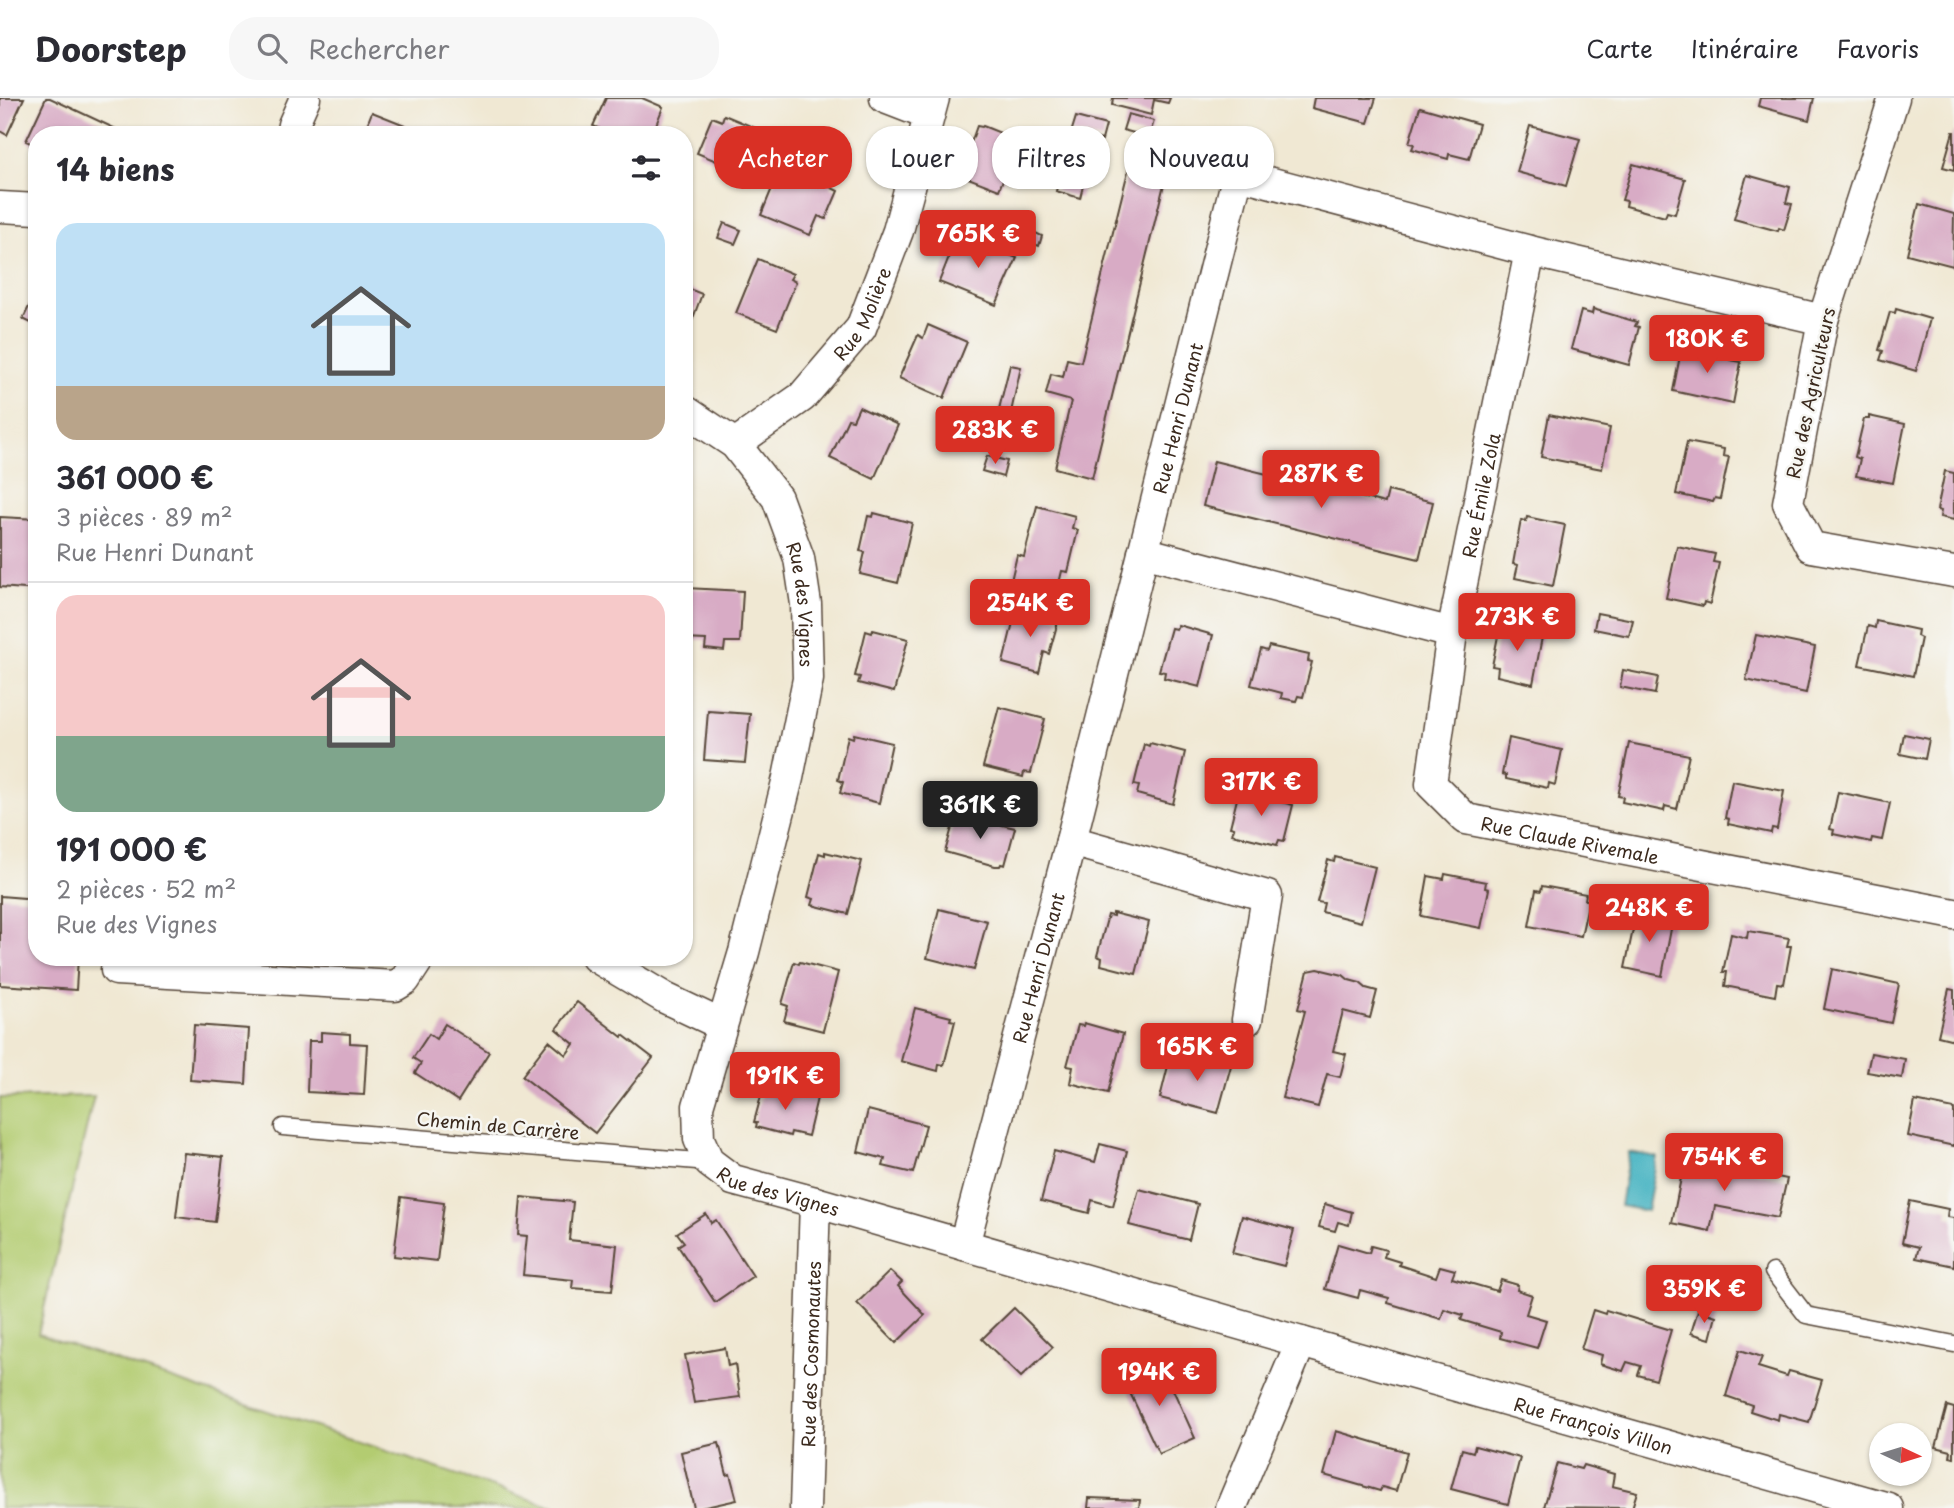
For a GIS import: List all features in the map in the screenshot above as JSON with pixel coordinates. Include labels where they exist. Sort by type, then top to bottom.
[{"type":"street","points":[[293,126],[304,98]]},
{"type":"street","points":[[885,98],[932,107]]},
{"type":"street","name":"Rue des Agriculteurs","points":[[1894,98],[1823,320],[1787,503],[1811,547],[1954,572]]},
{"type":"street","name":"Rue Molière","points":[[736,444],[802,397],[861,328],[898,231],[932,107]]},
{"type":"street","name":"Rue Henri Dunant","points":[[964,1245],[1071,841],[1238,174],[1530,251],[1823,320]]},
{"type":"street","points":[[0,207],[28,209]]},
{"type":"street","name":"Rue Émile Zola","points":[[1452,633],[1530,251]]},
{"type":"street","name":"Rue des Vignes","points":[[693,416],[736,444],[777,498],[799,558],[806,604],[808,679],[788,778],[744,952],[698,1106],[699,1139],[709,1162],[733,1180],[1301,1342]]},
{"type":"street","points":[[1143,552],[1452,633]]},
{"type":"street","name":"Rue Claude Rivemale","points":[[1452,633],[1431,784],[1466,819],[1954,914]]},
{"type":"street","points":[[1071,841],[1267,896],[1247,1020]]},
{"type":"street","points":[[116,970],[396,986],[405,980],[414,966]]},
{"type":"street","points":[[611,966],[665,998],[722,1026]]},
{"type":"street","name":"Rue des Cosmonautes","points":[[805,1508],[815,1202]]},
{"type":"street","points":[[1231,1508],[1301,1342]]},
{"type":"street","name":"Rue François Villon","points":[[1301,1342],[1888,1508]]},
{"type":"lane","name":"Chemin de Carrère","points":[[283,1127],[709,1162]]},
{"type":"lane","points":[[1773,1272],[1806,1315],[1954,1344]]},
{"type":"green space","points":[[94,1096],[38,1334],[556,1508],[0,1508],[0,1098]]},
{"type":"water","points":[[1629,1152],[1657,1157],[1647,1211],[1620,1206]]},
{"type":"building","points":[[0,98],[24,98],[7,135],[0,131]]},
{"type":"building","points":[[46,98],[50,98],[110,126],[33,126]]},
{"type":"building","points":[[606,98],[642,98],[663,107],[656,126],[593,126]]},
{"type":"building","points":[[1113,98],[1170,98],[1168,103],[1154,100],[1151,115],[1112,105]]},
{"type":"building","points":[[1314,98],[1376,98],[1368,123],[1312,108]]},
{"type":"building","points":[[1760,98],[1814,98],[1809,120],[1758,106]]},
{"type":"building","points":[[1420,107],[1479,124],[1469,159],[1449,154],[1448,159],[1412,149],[1414,144],[1409,143]]},
{"type":"building","points":[[372,112],[407,126],[367,126]]},
{"type":"building","points":[[1128,114],[1154,121],[1152,126],[1124,126]]},
{"type":"building","points":[[724,115],[751,126],[714,126],[714,160],[697,153],[712,117],[722,121]]},
{"type":"building","points":[[1076,117],[1106,125],[1106,126],[1073,126]]},
{"type":"building","points":[[978,126],[992,130],[992,187],[978,182]]},
{"type":"building","points":[[1530,126],[1580,139],[1566,186],[1517,172]]},
{"type":"building","points":[[1954,132],[1954,170],[1943,167]]},
{"type":"building","points":[[1633,164],[1685,179],[1675,214],[1667,212],[1665,217],[1626,206],[1627,201],[1622,200]]},
{"type":"building","points":[[1747,175],[1790,187],[1786,203],[1792,204],[1784,230],[1779,228],[1778,231],[1734,219]]},
{"type":"building","points":[[1124,187],[1163,189],[1092,478],[1055,468],[1071,401],[1046,394],[1051,374],[1063,377],[1067,359],[1081,362]]},
{"type":"building","points":[[772,189],[838,191],[826,219],[818,216],[810,235],[761,215]]},
{"type":"building","points":[[1057,189],[1082,189],[1080,198]]},
{"type":"building","points":[[1919,204],[1954,214],[1953,266],[1907,254]]},
{"type":"building","points":[[724,223],[741,230],[735,244],[718,238]]},
{"type":"building","points":[[1019,225],[1042,236],[1039,246],[1013,236]]},
{"type":"building","points":[[958,234],[1017,258],[996,305],[939,282]]},
{"type":"building","points":[[758,259],[793,274],[790,279],[796,282],[777,329],[736,313]]},
{"type":"building","points":[[693,290],[702,294],[693,318]]},
{"type":"building","points":[[28,309],[28,322],[23,319]]},
{"type":"building","points":[[1593,309],[1637,322],[1635,326],[1639,327],[1629,365],[1571,349],[1581,311],[1592,314]]},
{"type":"building","points":[[1896,309],[1930,319],[1916,371],[1880,360],[1883,351],[1879,350],[1890,312],[1895,313]]},
{"type":"building","points":[[928,325],[967,342],[944,398],[899,378],[918,335],[923,338]]},
{"type":"building","points":[[1682,346],[1730,356],[1730,360],[1741,362],[1733,404],[1673,391]]},
{"type":"building","points":[[1010,365],[1021,367],[1011,412],[999,409]]},
{"type":"building","points":[[859,407],[898,425],[874,479],[830,458],[848,419],[853,420]]},
{"type":"building","points":[[1549,415],[1610,428],[1602,469],[1541,457]]},
{"type":"building","points":[[1869,416],[1905,424],[1893,483],[1856,476],[1860,459],[1855,457],[1864,419],[1869,419]]},
{"type":"building","points":[[1687,442],[1724,449],[1723,456],[1729,457],[1720,499],[1715,498],[1713,502],[1676,494]]},
{"type":"building","points":[[987,456],[1007,461],[1003,477],[982,471]]},
{"type":"building","points":[[1214,461],[1385,503],[1388,491],[1433,502],[1419,559],[1203,506]]},
{"type":"building","points":[[1945,471],[1954,473],[1954,520],[1940,517],[1941,511],[1937,510]]},
{"type":"building","points":[[1037,506],[1075,516],[1072,528],[1078,530],[1068,572],[1062,571],[1056,596],[1010,585],[1017,555],[1024,557]]},
{"type":"building","points":[[874,513],[912,523],[898,583],[860,574],[865,552],[860,551],[868,516],[873,517]]},
{"type":"building","points":[[0,517],[28,519],[28,589],[0,587]]},
{"type":"building","points":[[1527,517],[1565,525],[1553,586],[1515,578],[1518,565],[1513,564],[1521,520],[1526,521]]},
{"type":"building","points":[[1677,546],[1715,554],[1713,562],[1719,563],[1710,604],[1704,602],[1703,606],[1666,598]]},
{"type":"building","points":[[693,588],[743,591],[740,642],[725,642],[724,651],[705,649],[706,640],[693,639]]},
{"type":"building","points":[[1017,606],[1059,618],[1049,654],[1044,652],[1039,673],[1003,663]]},
{"type":"building","points":[[1597,613],[1633,620],[1629,636],[1594,629]]},
{"type":"building","points":[[1876,621],[1918,630],[1917,636],[1921,638],[1913,676],[1859,665],[1868,626],[1875,628]]},
{"type":"building","points":[[1506,624],[1543,632],[1533,684],[1497,676],[1498,667],[1492,666],[1500,626],[1505,627]]},
{"type":"building","points":[[1178,625],[1213,635],[1200,687],[1164,678],[1165,672],[1159,671],[1171,628],[1176,629]]},
{"type":"building","points":[[873,630],[908,639],[894,692],[858,683],[860,677],[855,676],[866,631],[872,633]]},
{"type":"building","points":[[1756,635],[1815,647],[1806,693],[1746,680]]},
{"type":"building","points":[[1269,646],[1309,655],[1308,661],[1312,662],[1303,697],[1298,696],[1296,701],[1281,698],[1282,693],[1251,685],[1261,649],[1267,651]]},
{"type":"building","points":[[1623,670],[1658,677],[1655,694],[1620,687]]},
{"type":"building","points":[[999,707],[1045,719],[1031,773],[1024,772],[1023,777],[983,767]]},
{"type":"building","points":[[708,711],[750,714],[745,763],[704,760]]},
{"type":"building","points":[[854,734],[892,743],[879,803],[840,793],[843,782],[838,780],[848,736],[853,738]]},
{"type":"building","points":[[1904,734],[1929,739],[1925,759],[1900,754]]},
{"type":"building","points":[[1509,738],[1562,750],[1555,785],[1549,783],[1548,788],[1506,779],[1506,775],[1502,774]]},
{"type":"building","points":[[1150,743],[1185,752],[1173,804],[1137,794],[1139,786],[1134,785],[1144,744],[1149,746]]},
{"type":"building","points":[[1629,743],[1689,755],[1677,809],[1665,806],[1664,811],[1622,802],[1623,797],[1618,796]]},
{"type":"building","points":[[1732,781],[1784,791],[1777,829],[1772,828],[1771,833],[1728,824],[1729,819],[1725,818]]},
{"type":"building","points":[[1239,791],[1293,805],[1284,841],[1279,840],[1277,845],[1232,834],[1234,828],[1230,827]]},
{"type":"building","points":[[1838,792],[1890,803],[1882,840],[1872,838],[1871,842],[1833,834],[1834,830],[1830,829]]},
{"type":"building","points":[[956,814],[1015,828],[1005,865],[995,866],[945,852]]},
{"type":"building","points":[[825,852],[862,861],[848,914],[812,905],[814,899],[808,897],[819,853],[825,855]]},
{"type":"building","points":[[1335,857],[1375,867],[1361,922],[1322,912],[1324,903],[1317,902],[1328,860],[1334,862]]},
{"type":"building","points":[[1445,874],[1486,882],[1485,888],[1489,889],[1481,928],[1421,916],[1428,876],[1444,879]]},
{"type":"building","points":[[1542,886],[1586,894],[1585,900],[1589,900],[1581,936],[1529,926],[1536,890],[1541,891]]},
{"type":"building","points":[[0,896],[28,898],[28,966],[77,966],[76,990],[0,985]]},
{"type":"building","points":[[939,909],[987,921],[974,970],[927,958]]},
{"type":"building","points":[[1645,911],[1670,917],[1669,923],[1672,924],[1662,976],[1625,968],[1636,915],[1643,917]]},
{"type":"building","points":[[1113,913],[1149,922],[1136,974],[1101,965],[1102,958],[1097,956],[1108,915],[1113,916]]},
{"type":"building","points":[[1748,931],[1789,938],[1787,946],[1791,946],[1784,984],[1777,983],[1775,996],[1725,986],[1727,972],[1723,972],[1731,934],[1747,938]]},
{"type":"building","points":[[794,962],[838,972],[823,1031],[784,1021],[788,1006],[782,1004]]},
{"type":"building","points":[[1318,969],[1343,975],[1377,991],[1370,1018],[1343,1011],[1333,1051],[1346,1054],[1340,1077],[1327,1074],[1318,1107],[1282,1098],[1305,1011],[1298,1009],[1308,971]]},
{"type":"building","points":[[1832,969],[1899,984],[1891,1023],[1824,1009]]},
{"type":"building","points":[[1949,989],[1954,990],[1954,1040],[1938,1036]]},
{"type":"building","points":[[577,1002],[653,1058],[595,1133],[522,1076],[549,1041],[566,1055],[574,1044],[556,1029]]},
{"type":"building","points":[[915,1008],[951,1017],[950,1020],[955,1021],[944,1065],[939,1064],[938,1071],[901,1061]]},
{"type":"building","points":[[1084,1023],[1123,1034],[1108,1093],[1070,1083],[1073,1067],[1067,1066],[1078,1025],[1083,1026]]},
{"type":"building","points":[[445,1024],[489,1052],[458,1101],[415,1073],[421,1063],[413,1058],[429,1034],[436,1039]]},
{"type":"building","points":[[194,1025],[249,1029],[246,1084],[190,1080]]},
{"type":"building","points":[[321,1032],[350,1034],[350,1043],[367,1044],[364,1095],[307,1092],[309,1041],[321,1041]]},
{"type":"building","points":[[1871,1053],[1905,1059],[1902,1078],[1867,1072]]},
{"type":"building","points":[[1199,1054],[1232,1062],[1218,1113],[1160,1098],[1170,1058],[1195,1065]]},
{"type":"building","points":[[764,1085],[817,1098],[808,1136],[791,1132],[790,1136],[756,1127],[757,1123],[754,1122]]},
{"type":"building","points":[[1915,1101],[1954,1109],[1954,1146],[1908,1136]]},
{"type":"building","points":[[868,1110],[926,1125],[913,1173],[883,1166],[885,1159],[858,1152]]},
{"type":"building","points":[[1100,1144],[1127,1151],[1113,1206],[1092,1200],[1089,1213],[1041,1201],[1054,1151],[1095,1162]]},
{"type":"building","points":[[184,1153],[223,1157],[215,1222],[176,1217]]},
{"type":"building","points":[[1685,1158],[1787,1179],[1778,1218],[1715,1206],[1710,1231],[1672,1223]]},
{"type":"building","points":[[1139,1189],[1198,1204],[1189,1240],[1129,1225]]},
{"type":"building","points":[[401,1197],[444,1203],[437,1261],[394,1256]]},
{"type":"building","points":[[521,1197],[573,1202],[569,1240],[617,1245],[612,1291],[572,1288],[573,1280],[523,1275],[527,1236],[518,1235]]},
{"type":"building","points":[[1910,1201],[1948,1209],[1947,1217],[1954,1218],[1954,1266],[1916,1258],[1919,1247],[1902,1243]]},
{"type":"building","points":[[1325,1204],[1352,1212],[1349,1225],[1338,1222],[1335,1231],[1319,1227]]},
{"type":"building","points":[[706,1214],[711,1223],[716,1220],[753,1276],[715,1302],[678,1246],[684,1242],[677,1233]]},
{"type":"building","points":[[1242,1216],[1294,1230],[1284,1266],[1232,1253]]},
{"type":"building","points":[[1338,1244],[1369,1253],[1371,1246],[1386,1250],[1384,1257],[1436,1277],[1440,1266],[1455,1270],[1452,1278],[1497,1291],[1501,1280],[1518,1285],[1517,1290],[1532,1295],[1526,1314],[1546,1320],[1537,1348],[1500,1338],[1501,1332],[1461,1320],[1463,1315],[1444,1309],[1441,1319],[1388,1303],[1389,1298],[1360,1290],[1358,1298],[1325,1289]]},
{"type":"building","points":[[890,1271],[902,1282],[898,1286],[925,1315],[896,1343],[857,1303]]},
{"type":"building","points":[[1014,1308],[1053,1347],[1021,1377],[982,1339]]},
{"type":"building","points":[[1593,1310],[1605,1314],[1606,1310],[1671,1330],[1656,1380],[1638,1375],[1641,1366],[1627,1362],[1623,1371],[1600,1364],[1602,1355],[1581,1349]]},
{"type":"building","points":[[1698,1310],[1716,1316],[1710,1339],[1691,1333]]},
{"type":"building","points":[[725,1348],[728,1366],[735,1364],[740,1397],[694,1403],[685,1355]]},
{"type":"building","points":[[1740,1350],[1762,1357],[1758,1367],[1787,1376],[1789,1371],[1822,1380],[1809,1422],[1779,1414],[1778,1420],[1750,1411],[1752,1405],[1726,1396]]},
{"type":"building","points":[[1160,1361],[1195,1438],[1159,1454],[1123,1378]]},
{"type":"building","points":[[1947,1406],[1954,1408],[1954,1458],[1950,1457],[1951,1451],[1936,1447]]},
{"type":"building","points":[[1336,1431],[1407,1452],[1396,1491],[1382,1487],[1380,1491],[1324,1475]]},
{"type":"building","points":[[719,1443],[737,1500],[694,1508],[681,1452]]},
{"type":"building","points":[[1475,1446],[1520,1458],[1508,1504],[1451,1489],[1462,1449],[1473,1452]]},
{"type":"building","points":[[1557,1463],[1581,1469],[1583,1465],[1614,1474],[1612,1486],[1637,1492],[1632,1508],[1544,1507]]},
{"type":"building","points":[[1089,1498],[1140,1500],[1139,1508],[1088,1508]]}]
